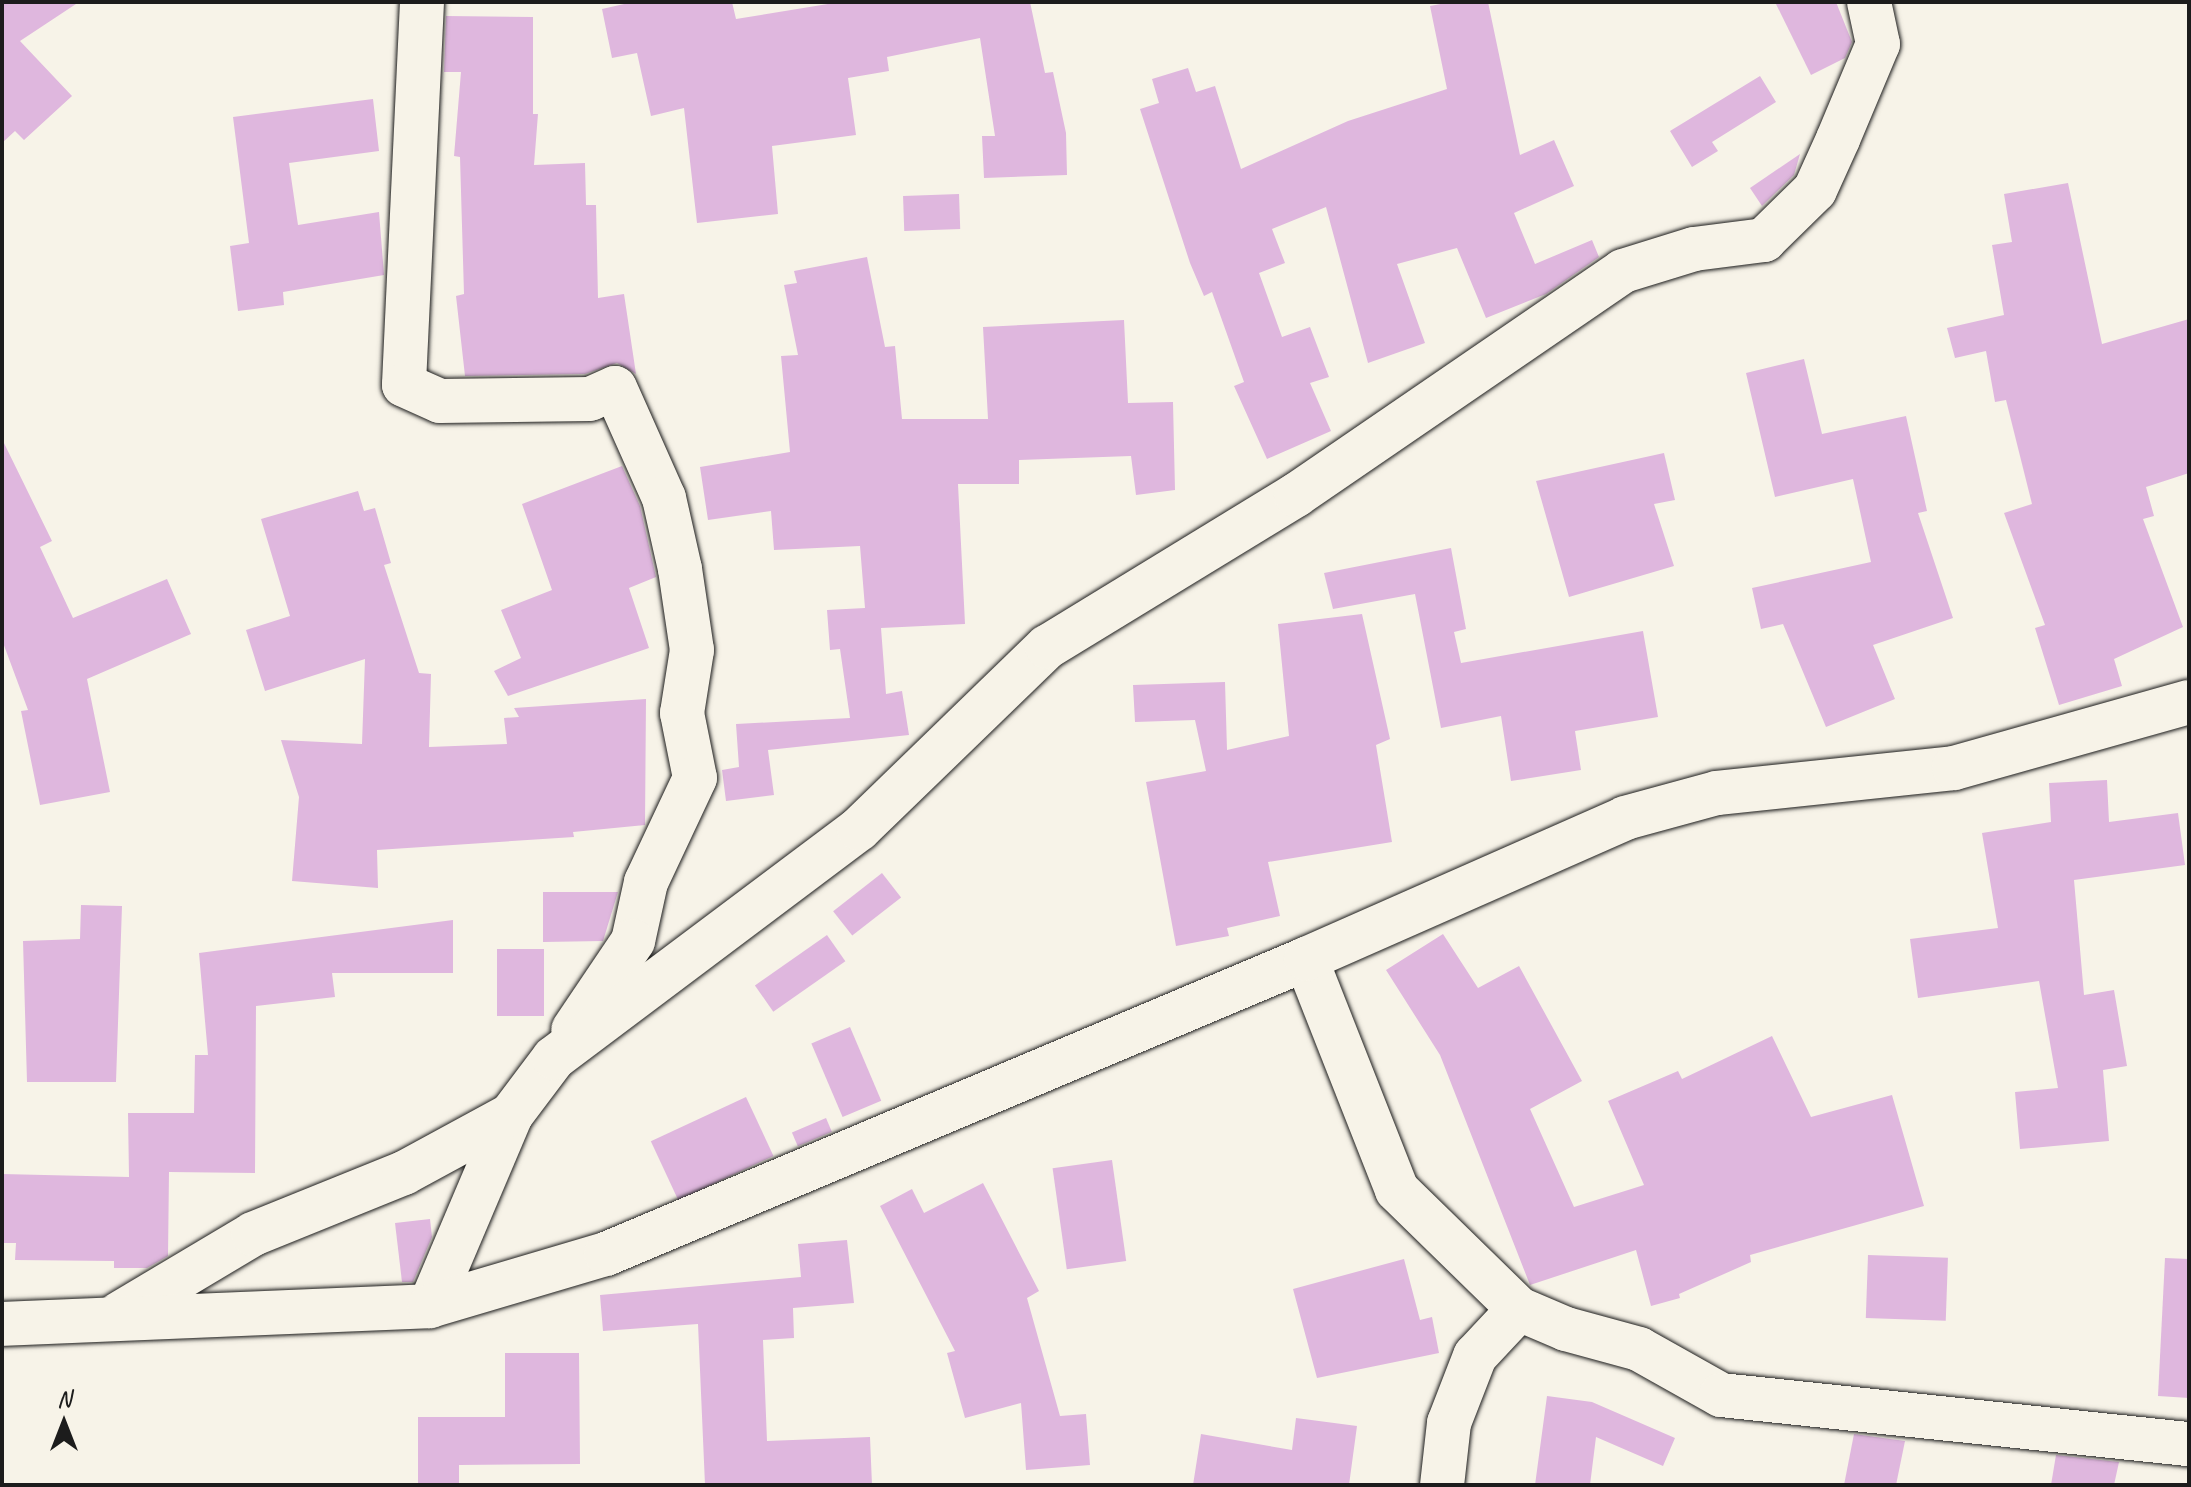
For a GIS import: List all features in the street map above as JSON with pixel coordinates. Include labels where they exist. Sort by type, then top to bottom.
[{"type":"street","points":[[422,2],[404,385],[440,401],[590,399],[615,388],[664,498],[680,569],[692,650],[682,713],[695,778],[646,882],[633,941],[554,1058],[511,1115],[430,1306]]},
{"type":"street","points":[[554,1058],[859,829],[1047,647],[1296,495],[1623,271],[1694,249],[1764,240],[1815,190],[1838,139],[1878,44],[1869,2]]},
{"type":"street","points":[[2,1324],[117,1315],[430,1306],[606,1254],[1306,959],[1625,818],[1717,793],[1954,768],[2189,702]]},
{"type":"street","points":[[633,941],[662,977]]},
{"type":"street","points":[[1306,959],[1397,1190],[1519,1309],[1566,1329],[1639,1349],[1721,1395],[2189,1444]]},
{"type":"street","points":[[117,1315],[253,1234],[404,1173],[511,1115]]},
{"type":"street","points":[[1442,1485],[1449,1423],[1475,1356],[1519,1309]]},
{"type":"building","points":[[2,2],[79,2],[20,41],[72,96],[24,140],[15,131],[2,143]]},
{"type":"building","points":[[633,2],[732,2],[736,19],[840,2],[1030,2],[1045,73],[1053,72],[1066,133],[1067,175],[984,178],[982,136],[995,136],[980,38],[887,57],[889,71],[848,78],[856,135],[772,146],[778,214],[697,223],[684,108],[651,116],[637,53],[612,58],[602,9]]},
{"type":"building","points":[[1451,2],[1488,2],[1520,155],[1554,140],[1574,186],[1514,213],[1535,264],[1592,240],[1599,257],[1546,294],[1486,318],[1457,248],[1397,264],[1425,343],[1368,363],[1326,207],[1272,229],[1285,263],[1259,273],[1282,337],[1310,327],[1329,377],[1310,383],[1331,431],[1267,459],[1234,386],[1244,382],[1212,292],[1204,296],[1190,263],[1140,109],[1159,103],[1152,79],[1188,68],[1196,92],[1215,86],[1241,169],[1348,121],[1447,89],[1430,6]]},
{"type":"building","points":[[1775,2],[1836,2],[1852,42],[1845,58],[1811,75]]},
{"type":"building","points":[[446,16],[533,17],[533,114],[538,114],[534,165],[585,163],[586,205],[596,205],[598,298],[624,294],[636,374],[617,363],[585,374],[465,376],[456,296],[464,294],[460,157],[454,156],[461,72],[444,72]]},
{"type":"building","points":[[1760,76],[1776,102],[1712,142],[1718,151],[1692,167],[1670,131]]},
{"type":"building","points":[[373,99],[379,151],[289,163],[298,225],[379,212],[384,275],[283,292],[284,305],[238,311],[230,246],[249,243],[233,117]]},
{"type":"building","points":[[1800,154],[1794,175],[1762,206],[1750,188]]},
{"type":"building","points":[[2068,183],[2102,344],[2189,319],[2189,473],[2146,487],[2154,516],[2143,519],[2183,627],[2114,659],[2122,686],[2059,705],[2035,628],[2045,625],[2004,513],[2032,504],[2006,400],[1995,402],[1986,351],[1955,358],[1947,328],[2004,315],[1992,245],[2012,242],[2004,194]]},
{"type":"building","points":[[959,194],[960,229],[904,231],[903,196]]},
{"type":"building","points":[[867,257],[885,347],[895,346],[902,419],[988,419],[983,327],[1124,320],[1128,403],[1173,402],[1175,490],[1136,495],[1131,456],[1019,460],[1019,484],[958,484],[965,624],[881,628],[886,694],[902,691],[909,735],[768,750],[774,795],[726,801],[722,770],[739,767],[736,724],[850,718],[840,649],[830,650],[827,610],[865,608],[860,546],[774,550],[771,511],[708,520],[700,467],[790,452],[781,356],[798,355],[784,285],[797,283],[794,271]]},
{"type":"building","points":[[1804,359],[1822,434],[1906,416],[1927,511],[1918,513],[1953,618],[1873,645],[1895,699],[1826,727],[1783,624],[1761,629],[1752,588],[1871,562],[1853,479],[1775,497],[1746,373]]},
{"type":"building","points":[[2,439],[52,541],[40,547],[73,618],[167,579],[191,634],[87,679],[110,792],[40,805],[21,711],[28,710],[2,640]]},
{"type":"building","points":[[1664,453],[1675,500],[1654,504],[1674,566],[1569,597],[1536,481]]},
{"type":"building","points":[[622,466],[640,506],[656,577],[629,588],[649,648],[508,696],[494,671],[521,658],[501,610],[552,590],[522,504]]},
{"type":"building","points":[[358,491],[364,511],[375,508],[391,563],[384,565],[419,673],[431,674],[429,747],[507,744],[504,718],[519,717],[514,708],[646,699],[645,825],[573,832],[574,837],[377,850],[378,888],[292,881],[299,797],[281,740],[362,744],[365,659],[265,691],[246,630],[290,616],[261,519]]},
{"type":"building","points":[[1451,548],[1466,629],[1454,632],[1461,663],[1643,631],[1658,717],[1575,731],[1581,770],[1511,781],[1501,716],[1441,728],[1415,594],[1333,609],[1324,573]]},
{"type":"building","points":[[1362,614],[1390,739],[1376,745],[1392,842],[1268,862],[1280,916],[1227,928],[1229,936],[1176,946],[1146,782],[1206,771],[1195,720],[1135,722],[1133,685],[1225,682],[1227,750],[1289,736],[1278,624]]},
{"type":"building","points":[[2107,780],[2109,822],[2178,813],[2185,865],[2074,880],[2084,995],[2114,990],[2127,1066],[2103,1070],[2109,1141],[2020,1149],[2015,1092],[2058,1088],[2039,981],[1918,998],[1910,939],[1998,928],[1982,833],[2051,822],[2049,783]]},
{"type":"building","points":[[882,873],[901,897],[852,936],[833,911]]},
{"type":"building","points":[[543,892],[618,892],[603,941],[543,942]]},
{"type":"building","points":[[81,905],[122,906],[116,1082],[27,1082],[23,941],[80,939]]},
{"type":"building","points":[[453,920],[453,973],[332,973],[335,997],[256,1006],[255,1173],[169,1172],[168,1256],[147,1268],[114,1268],[114,1261],[15,1260],[16,1243],[2,1243],[2,1174],[129,1177],[128,1113],[194,1113],[195,1055],[208,1055],[199,953]]},
{"type":"building","points":[[1443,934],[1478,988],[1519,966],[1582,1081],[1530,1109],[1574,1207],[1644,1185],[1608,1101],[1678,1071],[1682,1079],[1772,1036],[1811,1117],[1892,1095],[1924,1206],[1750,1255],[1751,1262],[1679,1294],[1680,1298],[1651,1306],[1636,1250],[1530,1285],[1440,1055],[1386,970]]},
{"type":"building","points":[[827,935],[845,961],[773,1012],[755,985]]},
{"type":"building","points":[[497,949],[544,949],[544,1016],[497,1016]]},
{"type":"building","points":[[850,1027],[881,1101],[843,1117],[811,1043]]},
{"type":"building","points":[[746,1097],[773,1156],[678,1200],[651,1141]]},
{"type":"building","points":[[826,1118],[832,1132],[798,1146],[792,1132]]},
{"type":"building","points":[[1112,1160],[1126,1261],[1067,1269],[1053,1168]]},
{"type":"building","points":[[983,1183],[1039,1291],[1027,1298],[1060,1416],[1086,1414],[1090,1465],[1026,1470],[1021,1403],[965,1418],[947,1353],[955,1351],[880,1206],[912,1189],[924,1213]]},
{"type":"building","points":[[430,1219],[432,1237],[413,1282],[402,1282],[395,1223]]},
{"type":"building","points":[[847,1240],[854,1303],[793,1308],[794,1338],[763,1340],[767,1441],[870,1437],[872,1485],[705,1485],[698,1324],[603,1331],[600,1295],[801,1277],[798,1244]]},
{"type":"building","points":[[1868,1255],[1948,1258],[1946,1321],[1866,1318]]},
{"type":"building","points":[[2165,1258],[2189,1259],[2189,1398],[2158,1396]]},
{"type":"building","points":[[1404,1259],[1420,1320],[1432,1317],[1439,1353],[1317,1378],[1293,1289]]},
{"type":"building","points":[[505,1353],[579,1353],[580,1464],[459,1465],[459,1485],[418,1485],[418,1417],[505,1417]]},
{"type":"building","points":[[1547,1396],[1592,1402],[1675,1438],[1663,1466],[1596,1437],[1590,1485],[1535,1485]]},
{"type":"building","points":[[1296,1418],[1357,1426],[1349,1485],[1193,1485],[1201,1434],[1292,1450]]},
{"type":"building","points":[[1854,1434],[1905,1441],[1896,1485],[1844,1485]]},
{"type":"building","points":[[2056,1455],[2119,1462],[2114,1485],[2051,1485]]}]
